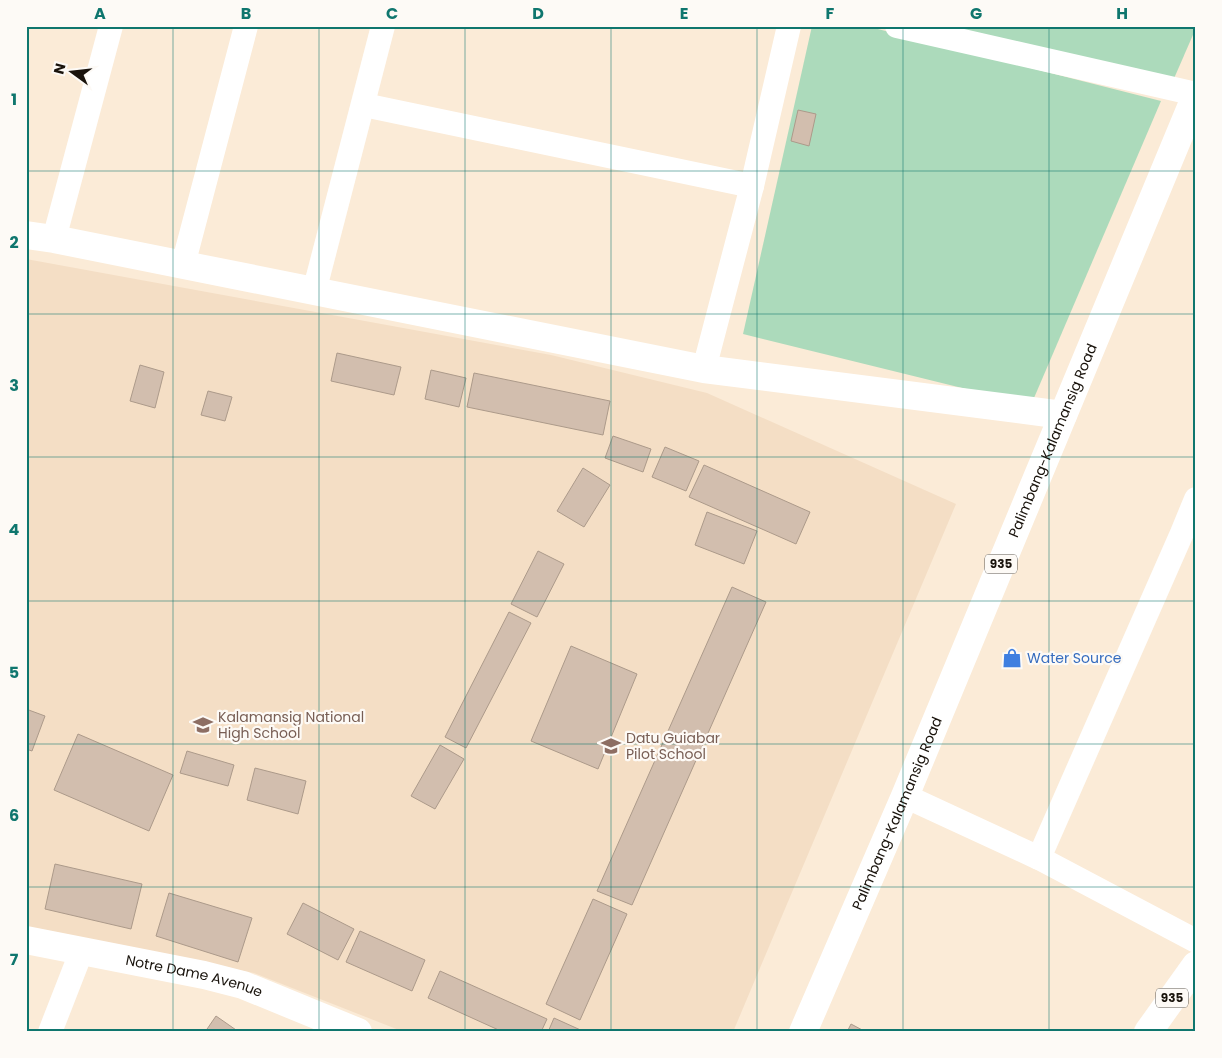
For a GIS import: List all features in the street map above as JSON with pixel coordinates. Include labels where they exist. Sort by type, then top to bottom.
[{"type":"street","points":[[54,239],[111,26]]},
{"type":"street","points":[[183,265],[246,26]]},
{"type":"street","points":[[314,292],[383,26]]},
{"type":"street","points":[[704,369],[752,186],[789,26]]},
{"type":"street","points":[[897,26],[1196,94]]},
{"type":"street","name":"Palimbang-Kalamansig Road","points":[[803,1032],[905,796],[1196,94]]},
{"type":"street","points":[[364,105],[752,186]]},
{"type":"street","points":[[26,235],[54,239],[704,369],[1063,415]]},
{"type":"street","points":[[1038,858],[1196,499]]},
{"type":"street","points":[[905,796],[1038,858],[1196,941]]},
{"type":"street","name":"Notre Dame Avenue","points":[[26,940],[204,975],[243,985],[358,1032]]},
{"type":"street","points":[[50,1032],[82,950]]},
{"type":"street","name":"935","points":[[1148,1032],[1196,965]]},
{"type":"shaded area","points":[[26,259],[551,355],[707,393],[956,504],[733,1032],[404,1032],[254,973],[26,930]]},
{"type":"green space","points":[[812,26],[866,26],[1161,101],[1031,405],[743,334]]},
{"type":"green space","points":[[922,26],[1196,26],[1196,28],[1172,83]]},
{"type":"building","points":[[798,110],[816,114],[809,146],[791,141]]},
{"type":"building","points":[[337,353],[401,367],[394,395],[331,381]]},
{"type":"building","points":[[140,365],[164,372],[155,408],[130,401]]},
{"type":"building","points":[[431,370],[466,378],[459,407],[425,399]]},
{"type":"building","points":[[474,373],[610,401],[603,435],[467,407]]},
{"type":"building","points":[[208,391],[232,397],[225,421],[201,415]]},
{"type":"building","points":[[613,436],[651,449],[643,472],[605,458]]},
{"type":"building","points":[[665,447],[699,461],[686,491],[652,477]]},
{"type":"building","points":[[704,465],[810,512],[796,544],[689,497]]},
{"type":"building","points":[[583,468],[610,485],[584,527],[557,511]]},
{"type":"building","points":[[707,512],[757,531],[744,564],[695,545]]},
{"type":"building","points":[[538,551],[564,564],[537,617],[511,604]]},
{"type":"building","points":[[732,587],[766,602],[632,905],[597,891]]},
{"type":"building","points":[[509,612],[531,623],[466,748],[445,737]]},
{"type":"building","points":[[571,646],[637,674],[598,769],[531,741]]},
{"type":"building","points":[[26,709],[45,716],[32,751],[26,749]]},
{"type":"building","points":[[78,734],[173,775],[149,831],[54,790]]},
{"type":"building","points":[[440,745],[464,759],[435,809],[411,796]]},
{"type":"building","points":[[187,751],[234,765],[228,786],[180,773]]},
{"type":"building","points":[[255,768],[306,781],[298,814],[247,800]]},
{"type":"building","points":[[55,864],[142,884],[131,929],[45,909]]},
{"type":"building","points":[[169,893],[252,918],[238,962],[156,936]]},
{"type":"building","points":[[593,899],[627,914],[580,1020],[546,1004]]},
{"type":"building","points":[[303,903],[354,929],[338,960],[287,934]]},
{"type":"building","points":[[360,931],[425,960],[412,991],[346,962]]},
{"type":"building","points":[[440,971],[547,1019],[541,1032],[503,1032],[428,998]]},
{"type":"building","points":[[216,1016],[239,1032],[205,1032]]},
{"type":"building","points":[[554,1018],[585,1032],[548,1032]]},
{"type":"building","points":[[851,1024],[866,1032],[847,1032]]},
{"type":"place","name":"Water Source","points":[[1012,658]]},
{"type":"place","name":"Kalamansig National High School","points":[[203,725]]},
{"type":"place","name":"Datu Guiabar Pilot School","points":[[611,746]]}]
